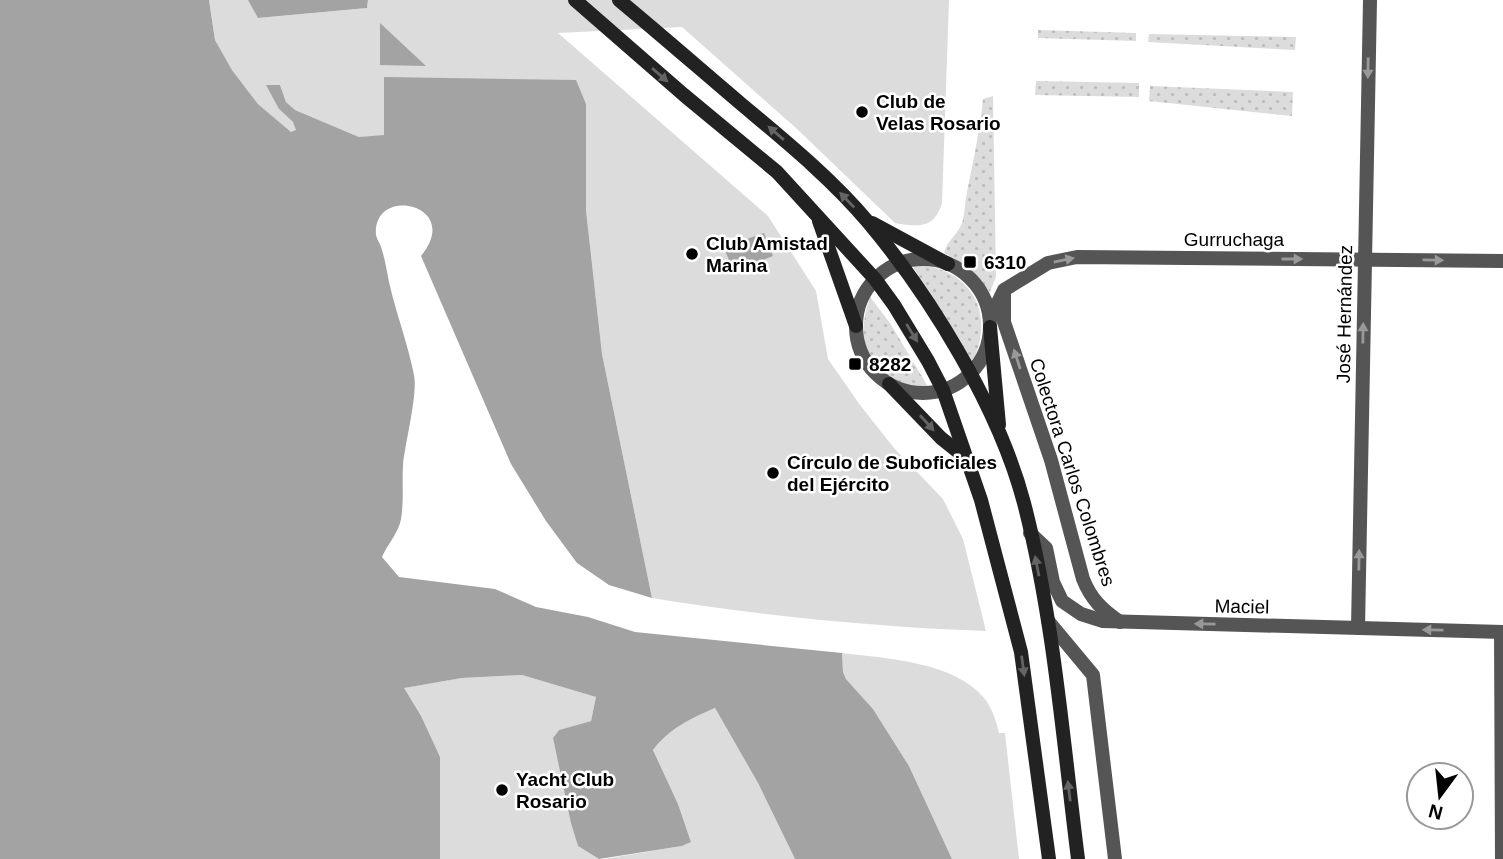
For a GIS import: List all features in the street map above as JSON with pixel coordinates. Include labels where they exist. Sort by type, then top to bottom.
[{"type":"main road","points":[[575,0],[777,172],[875,279],[912,333],[943,390],[968,458],[1021,652],[1049,859]]},
{"type":"main road","points":[[620,0],[781,138],[867,221],[900,263],[970,374],[1000,437],[1024,502],[1048,621],[1078,859]]},
{"type":"main road","points":[[816,213],[856,326]]},
{"type":"main road","points":[[867,221],[947,264]]},
{"type":"main road","points":[[993,315],[1000,437]]},
{"type":"main road","points":[[889,384],[941,438],[968,458]]},
{"type":"street","name":"José Hernández","points":[[1358,628],[1370,0]]},
{"type":"street","name":"Gurruchaga","points":[[970,374],[985,353],[993,315],[1004,290],[1048,263],[1077,257],[1503,261]]},
{"type":"street","points":[[970,374],[953,387],[925,393],[906,391],[889,384],[868,364],[861,351],[856,326],[864,293],[875,279],[900,263],[928,259],[963,272],[975,284],[993,315]]},
{"type":"street","name":"Colectora Carlos Colombres","points":[[993,315],[1051,460],[1090,596],[1105,612],[1121,622]]},
{"type":"street","name":"Maciel","points":[[1030,533],[1046,548],[1054,582],[1062,601],[1081,614],[1103,621],[1502,632]]},
{"type":"street","points":[[1048,621],[1093,675],[1115,859]]},
{"type":"street","points":[[1502,632],[1502,859]]},
{"type":"shaded area","points":[[0,0],[209,0],[215,40],[232,70],[258,104],[291,132],[296,130],[293,122],[279,109],[266,85],[280,85],[286,102],[295,110],[359,137],[384,135],[384,77],[576,80],[586,104],[586,210],[602,354],[652,598],[609,585],[577,563],[546,521],[511,464],[421,256],[431,238],[432,224],[425,213],[413,207],[400,206],[387,209],[379,219],[376,235],[415,383],[403,465],[401,519],[382,557],[399,577],[495,589],[536,607],[588,617],[635,632],[842,653],[846,679],[873,709],[909,766],[952,859],[795,859],[758,783],[715,708],[673,730],[653,750],[678,804],[691,842],[682,846],[599,859],[578,846],[553,738],[559,730],[591,721],[596,697],[522,675],[462,678],[404,688],[421,716],[440,757],[440,859],[0,859]]},
{"type":"shaded area","points":[[209,0],[248,0],[259,18],[367,8],[368,0],[949,0],[942,203],[935,218],[918,225],[895,223],[796,128],[682,27],[558,33],[768,216],[816,291],[828,359],[894,448],[943,499],[963,539],[986,631],[819,620],[652,598],[602,354],[586,210],[586,104],[384,77],[384,136],[359,137],[295,110],[286,102],[280,85],[279,109],[294,123],[297,131],[291,132],[258,104],[232,70],[215,40]]},
{"type":"shaded area","points":[[248,0],[368,0],[367,8],[258,18]]},
{"type":"shaded area","points":[[380,23],[426,66],[380,65]]},
{"type":"shaded area","points":[[1038,30],[1136,33],[1136,41],[1038,38]]},
{"type":"shaded area","points":[[1149,34],[1296,37],[1295,50],[1148,42]]},
{"type":"shaded area","points":[[1036,81],[1139,83],[1139,97],[1035,95]]},
{"type":"shaded area","points":[[1150,86],[1293,92],[1292,116],[1149,101]]},
{"type":"shaded area","points":[[993,96],[996,277],[990,292],[965,265],[944,253],[963,220],[983,99]]},
{"type":"shaded area","points":[[764,233],[773,256],[733,271],[724,247]]},
{"type":"shaded area","points":[[912,265],[932,267],[949,273],[973,295],[981,326],[979,344],[972,363]]},
{"type":"shaded area","points":[[870,297],[890,323],[927,385],[915,387],[902,384],[875,364],[865,344],[864,333]]},
{"type":"shaded area","points":[[842,653],[898,660],[938,669],[956,676],[984,698],[999,733],[1005,733],[1019,859],[952,859],[909,766],[873,709],[846,679]]},
{"type":"shaded area","name":"Yacht Club Rosario","points":[[522,675],[596,697],[591,721],[559,730],[553,738],[578,846],[599,859],[440,859],[440,757],[403,688],[462,678]]},
{"type":"shaded area","name":"Yacht Club Rosario","points":[[715,708],[758,783],[795,859],[604,859],[682,846],[691,842],[678,804],[653,750],[673,730]]},
{"type":"place","name":"Club de Velas Rosario","points":[[862,112]]},
{"type":"place","name":"Club Amistad Marina","points":[[692,254]]},
{"type":"place","name":"6310","points":[[970,262]]},
{"type":"place","name":"8282","points":[[855,364]]},
{"type":"place","name":"Círculo de Suboficiales del Ejército","points":[[773,473]]},
{"type":"place","name":"Yacht Club Rosario","points":[[502,790]]}]
